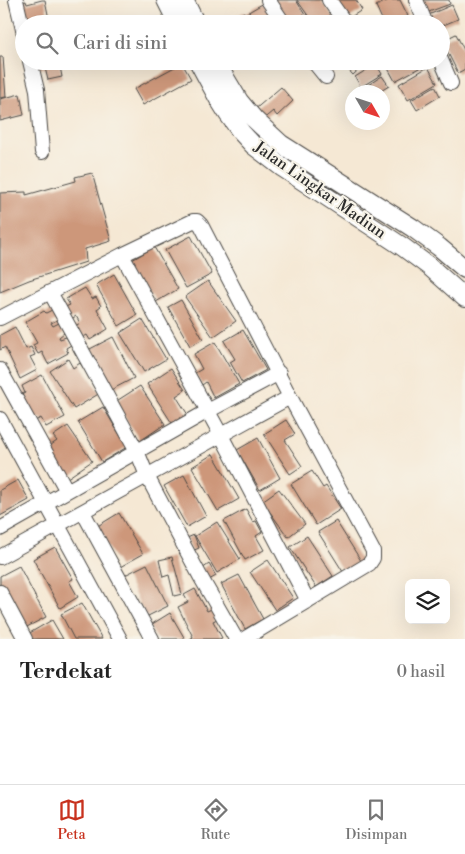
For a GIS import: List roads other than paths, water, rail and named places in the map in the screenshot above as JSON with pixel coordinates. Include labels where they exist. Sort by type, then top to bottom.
[{"type":"main road","points":[[166,0],[174,15]]},
{"type":"main road","points":[[184,0],[192,15]]},
{"type":"main road","name":"Jalan Lingkar Madiun","points":[[203,70],[228,114],[253,145],[283,168],[403,247],[430,267],[465,298]]},
{"type":"main road","name":"Jalan Lingkar Madiun","points":[[221,70],[239,100],[254,119],[281,144],[413,228],[439,246],[465,269]]},
{"type":"main road","points":[[334,202],[345,184]]},
{"type":"street","points":[[16,0],[20,15]]},
{"type":"street","points":[[268,0],[278,15]]},
{"type":"street","points":[[329,0],[340,15]]},
{"type":"street","points":[[416,0],[422,15]]},
{"type":"street","points":[[32,70],[37,90],[42,152]]},
{"type":"street","points":[[320,70],[326,77]]},
{"type":"street","points":[[445,70],[450,83]]},
{"type":"street","points":[[0,318],[122,255],[193,221],[197,221],[201,225],[290,397],[374,551],[373,558],[369,564],[244,639]]},
{"type":"street","points":[[122,255],[208,411],[308,601]]},
{"type":"street","points":[[50,292],[137,451],[146,476],[236,639]]},
{"type":"street","points":[[0,370],[67,491]]},
{"type":"street","points":[[0,529],[279,373]]},
{"type":"street","points":[[0,557],[290,397]]},
{"type":"street","points":[[0,419],[120,639]]},
{"type":"street","points":[[83,512],[152,639]]},
{"type":"street","points":[[0,592],[25,639]]}]
